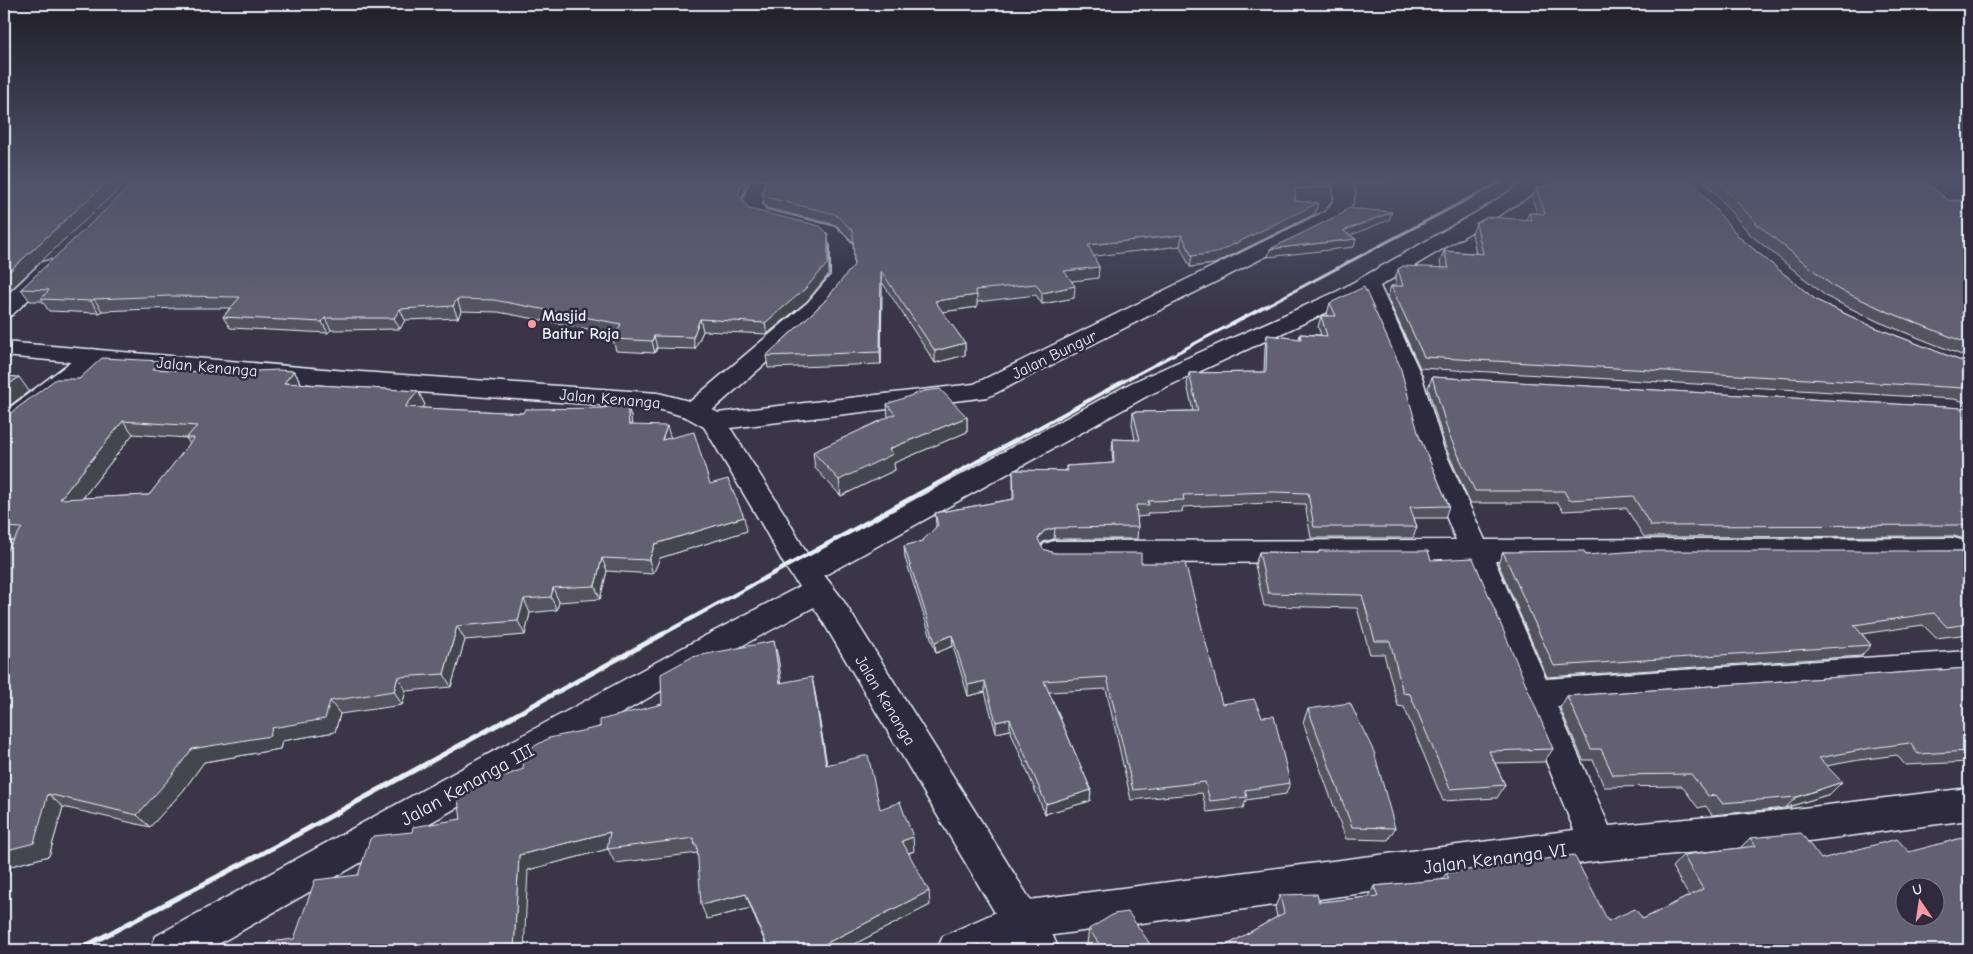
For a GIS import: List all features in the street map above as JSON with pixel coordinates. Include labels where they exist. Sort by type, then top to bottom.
[{"type":"street","points":[[704,416],[816,307],[842,276],[842,244],[829,231],[806,226]]},
{"type":"street","name":"Jalan Bungur","points":[[704,416],[979,391],[1312,226]]},
{"type":"street","name":"Jalan Kenanga III","points":[[170,950],[686,661],[812,582],[1140,388],[1346,296],[1468,226]]},
{"type":"street","points":[[4,310],[68,251]]},
{"type":"street","points":[[1368,284],[1424,378],[1430,447],[1598,844]]},
{"type":"street","name":"Jalan Kenanga","points":[[4,349],[347,379],[658,400],[704,416],[774,520],[796,560],[812,582],[1030,935]]},
{"type":"street","points":[[4,425],[93,357]]},
{"type":"street","points":[[1054,552],[1954,550]]},
{"type":"street","points":[[1535,694],[1969,664]]},
{"type":"street","name":"Jalan Kenanga VI","points":[[957,950],[1030,935],[1598,844],[1786,827],[1969,804]]},
{"type":"building","points":[[4,226],[59,226],[4,276]]},
{"type":"building","points":[[89,226],[818,226],[828,234],[828,263],[805,289],[765,323],[700,319],[693,337],[654,336],[652,341],[613,339],[621,324],[494,300],[457,299],[453,306],[400,309],[394,318],[325,318],[322,322],[223,317],[240,297],[170,296],[94,299],[91,301],[41,299],[49,290],[21,289]]},
{"type":"building","points":[[847,226],[1272,226],[1216,253],[1192,256],[1182,235],[1088,245],[1099,267],[1064,271],[1075,286],[1042,293],[1036,284],[975,290],[977,295],[935,301],[965,343],[935,351],[881,271],[880,352],[766,356],[824,302],[854,265],[853,231]]},
{"type":"building","points":[[1318,226],[1357,226],[1343,231],[1356,239],[1270,249]]},
{"type":"building","points":[[1477,226],[1729,226],[1740,238],[1816,300],[1869,325],[1969,364],[1969,390],[1963,388],[1424,357],[1391,286],[1403,286],[1398,269],[1403,266],[1449,268],[1444,251],[1483,254]]},
{"type":"building","points":[[1759,226],[1969,226],[1969,344],[1886,311],[1834,287]]},
{"type":"building","points":[[1364,287],[1400,366],[1419,436],[1449,506],[1410,507],[1417,527],[1314,527],[1308,493],[1272,492],[1183,495],[1184,500],[1148,501],[1149,505],[1136,505],[1138,527],[1055,528],[1044,531],[1038,539],[1043,549],[1054,553],[1141,553],[1141,563],[1185,563],[1222,704],[1254,699],[1262,717],[1274,716],[1290,783],[1245,790],[1247,797],[1210,801],[1205,782],[1133,790],[1107,677],[1044,681],[1091,790],[1046,804],[1010,719],[996,722],[985,681],[968,685],[952,635],[935,642],[904,546],[922,541],[938,525],[935,513],[1014,499],[1013,470],[1068,471],[1066,466],[1114,463],[1113,439],[1140,440],[1133,412],[1198,411],[1189,373],[1266,372],[1267,335],[1301,339],[1300,334],[1327,336],[1321,316],[1336,316],[1330,303]]},
{"type":"building","points":[[102,358],[161,361],[153,369],[234,374],[236,372],[294,371],[284,383],[418,391],[405,407],[523,413],[525,409],[602,408],[627,404],[629,425],[667,426],[662,440],[694,432],[710,484],[728,479],[744,517],[655,544],[649,560],[602,558],[595,586],[553,588],[551,597],[524,599],[518,621],[457,626],[444,674],[398,677],[394,691],[330,701],[325,719],[272,728],[270,736],[192,749],[170,778],[137,815],[48,794],[34,843],[4,851],[4,555],[22,528],[4,527],[4,418],[56,379],[79,379]],"holes":[[[123,421],[197,426],[186,438],[194,438],[149,495],[60,499]]]},
{"type":"building","points":[[4,376],[19,377],[4,388]]},
{"type":"building","points":[[1432,377],[1963,408],[1969,406],[1969,526],[1651,526],[1633,496],[1569,500],[1564,491],[1475,491],[1449,435]]},
{"type":"building","points":[[940,389],[967,417],[889,449],[893,454],[839,480],[813,452],[895,414],[887,404],[924,391]]},
{"type":"building","points":[[1969,549],[1969,624],[1947,627],[1934,613],[1854,625],[1871,645],[1554,666],[1503,552],[1584,551],[1586,555],[1639,551],[1964,551]]},
{"type":"building","points":[[1319,551],[1428,551],[1431,560],[1473,558],[1553,749],[1489,751],[1505,785],[1450,789],[1410,694],[1403,693],[1390,641],[1375,641],[1362,595],[1268,593],[1259,552],[1319,553]]},
{"type":"building","points":[[774,641],[780,683],[812,677],[826,765],[868,755],[880,809],[900,802],[913,837],[902,841],[929,891],[813,950],[769,950],[746,894],[701,905],[697,845],[695,846],[694,838],[607,849],[610,832],[519,855],[514,950],[266,950],[269,942],[294,939],[315,880],[358,875],[370,839],[374,836],[412,832],[413,827],[461,819],[457,794],[523,769],[524,752],[549,738],[600,727],[600,720],[662,704],[661,674],[692,657]]},
{"type":"building","points":[[1969,668],[1969,751],[1918,754],[1910,743],[1819,758],[1842,782],[1797,797],[1722,803],[1716,795],[1708,796],[1691,774],[1613,775],[1601,749],[1591,749],[1567,696]]},
{"type":"building","points":[[1350,703],[1374,752],[1395,828],[1352,827],[1308,709]]},
{"type":"building","points":[[1801,833],[1821,859],[1897,839],[1909,852],[1969,836],[1969,950],[1224,950],[1222,948],[1284,913],[1280,895],[1317,894],[1319,902],[1378,896],[1374,886],[1449,879],[1446,873],[1574,855],[1608,921],[1635,909],[1643,919],[1703,889],[1683,855],[1756,846],[1750,838]]},
{"type":"building","points":[[1128,912],[1154,950],[1103,950],[1089,929],[1114,914]]},
{"type":"building","points":[[979,944],[982,950],[967,950]]},
{"type":"railway","points":[[1122,382],[1418,226]]},
{"type":"railway","points":[[661,635],[1124,381]]},
{"type":"railway","points":[[78,950],[278,845],[663,634]]},
{"type":"place","name":"Masjid Baitur Roja","points":[[532,324]]}]
